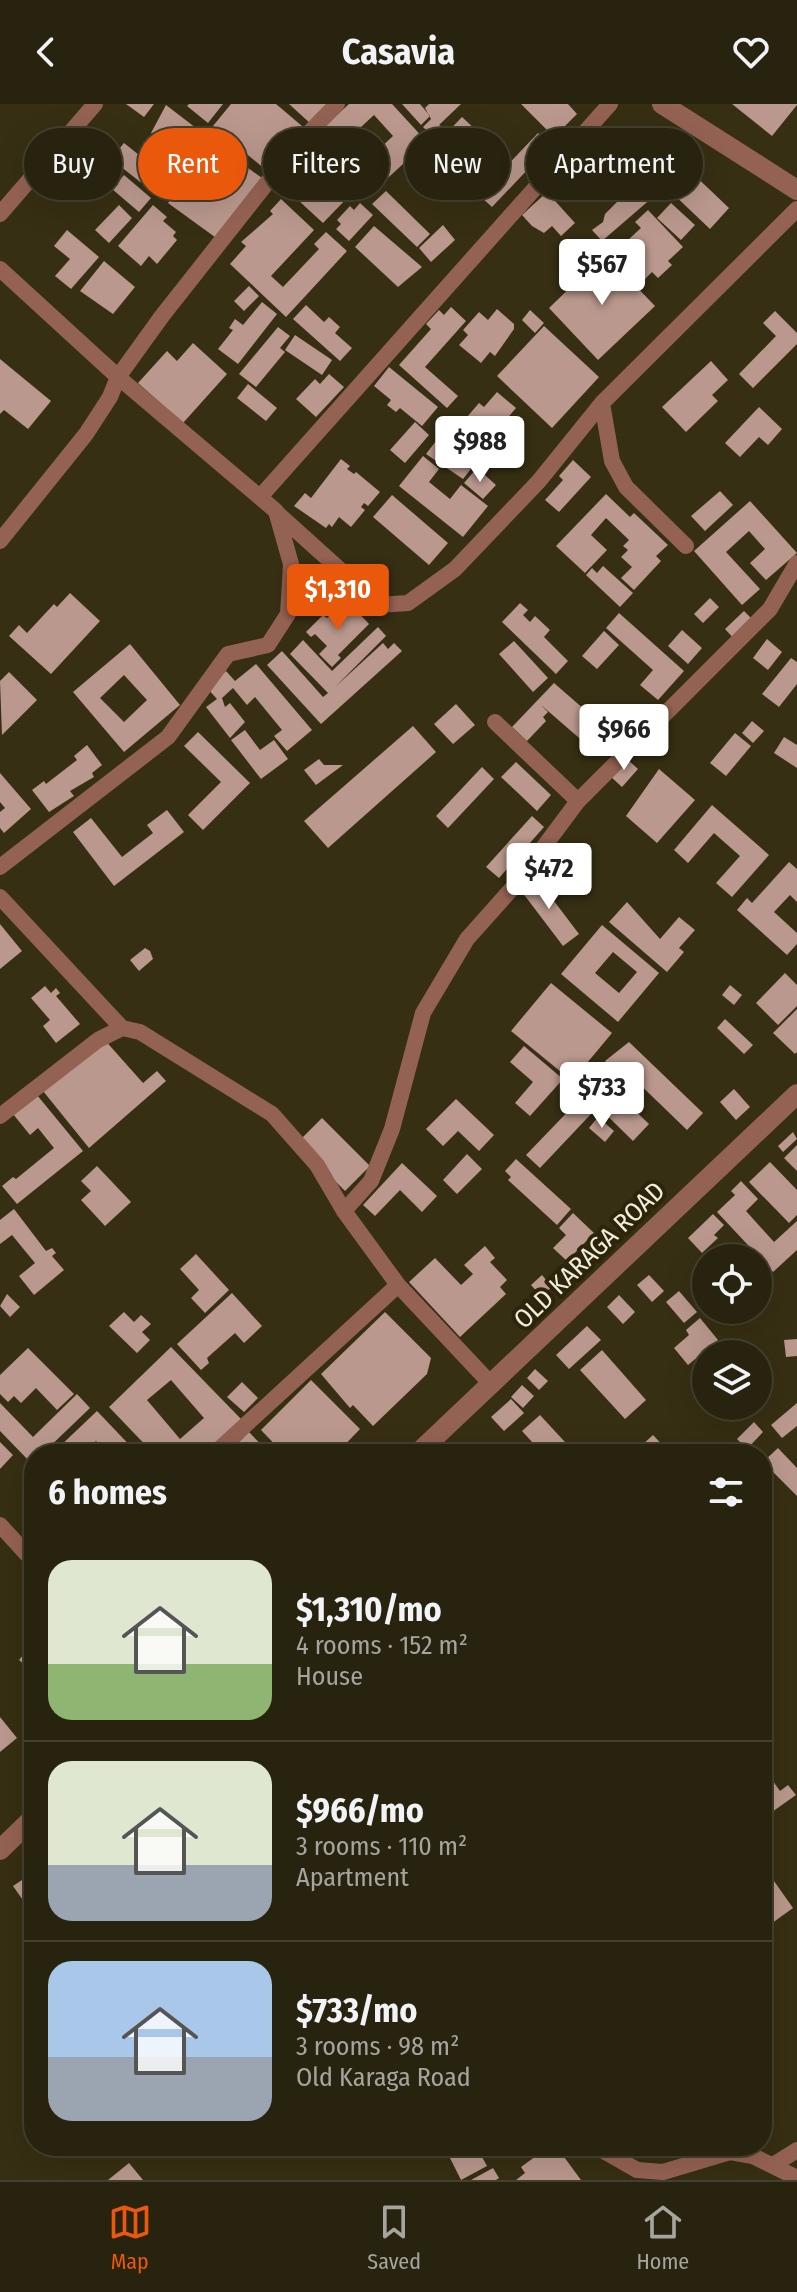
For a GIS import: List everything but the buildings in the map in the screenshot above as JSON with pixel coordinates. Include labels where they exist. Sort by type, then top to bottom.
[{"type":"street","points":[[0,214],[95,104]]},
{"type":"street","points":[[0,541],[86,434],[110,397],[118,377],[296,146],[337,104]]},
{"type":"street","points":[[260,497],[610,104]]},
{"type":"street","points":[[662,104],[797,190]]},
{"type":"street","points":[[0,269],[118,377],[260,497],[379,605],[408,603],[455,569],[539,481],[602,403],[797,209]]},
{"type":"street","points":[[602,403],[612,461],[626,487],[686,546]]},
{"type":"street","points":[[0,867],[168,737],[228,654],[268,645],[288,614],[290,583],[291,564],[276,511]]},
{"type":"street","points":[[344,1211],[371,1181],[387,1142],[423,1013],[467,939],[516,884],[578,801],[770,609],[797,563]]},
{"type":"street","points":[[495,722],[578,801]]},
{"type":"street","points":[[0,897],[122,1028],[140,1032],[272,1114],[317,1165],[344,1211],[398,1285],[491,1384]]},
{"type":"street","points":[[0,1116],[98,1040],[122,1028]]},
{"type":"street","name":"OLD KARAGA ROAD","points":[[428,1444],[797,1094]]},
{"type":"street","points":[[225,1444],[398,1285]]},
{"type":"street","points":[[0,1525],[24,1551]]},
{"type":"street","points":[[0,1850],[24,1827]]},
{"type":"street","points":[[773,2165],[797,2150]]},
{"type":"street","points":[[612,2156],[637,2170],[661,2176],[718,2156]]},
{"type":"street","points":[[753,2156],[797,2178]]}]
